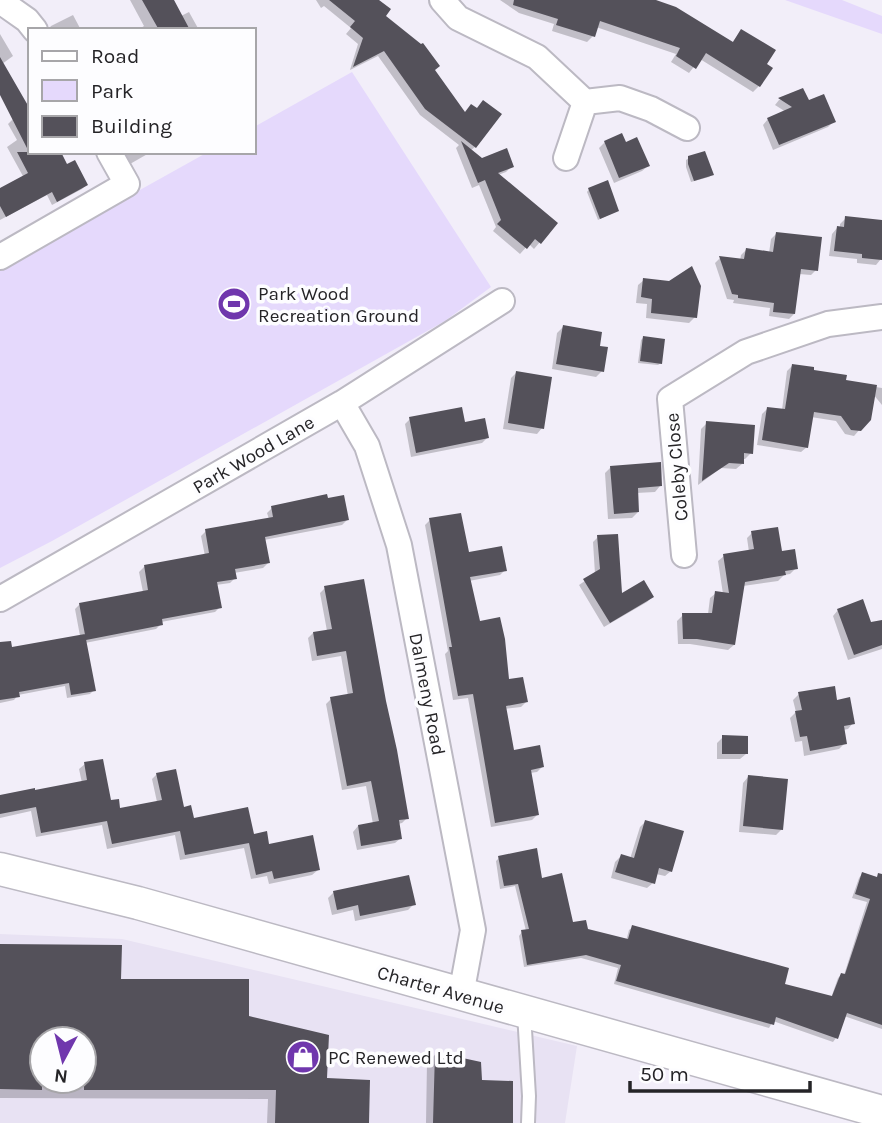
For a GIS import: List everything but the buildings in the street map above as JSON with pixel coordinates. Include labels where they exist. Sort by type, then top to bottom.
[{"type":"street","points":[[442,0],[458,18],[537,57],[586,102],[620,98],[651,109],[687,128]]},
{"type":"street","points":[[0,1],[27,20],[33,28]]},
{"type":"street","points":[[566,158],[586,102]]},
{"type":"street","points":[[0,257],[127,184],[109,154]]},
{"type":"street","name":"Park Wood Lane","points":[[0,598],[342,403],[502,301]]},
{"type":"street","name":"Coleby Close","points":[[684,555],[670,399],[746,352],[828,324],[882,317]]},
{"type":"street","name":"Dalmeny Road","points":[[342,403],[367,446],[400,545],[473,930],[461,995]]},
{"type":"street","name":"Charter Avenue","points":[[0,869],[138,903],[882,1112]]},
{"type":"lane","points":[[524,1013],[528,1123]]},
{"type":"shaded area","points":[[0,934],[122,939],[577,1046],[565,1123],[0,1123]]},
{"type":"green space","points":[[785,0],[842,0],[882,16],[882,34]]},
{"type":"green space","name":"Park Wood Recreation Ground","points":[[352,72],[491,287],[445,321],[0,568],[0,268],[204,154],[256,154],[256,126]]},
{"type":"place","name":"Park Wood Recreation Ground","points":[[234,304]]},
{"type":"place","name":"PC Renewed Ltd","points":[[303,1057]]}]
